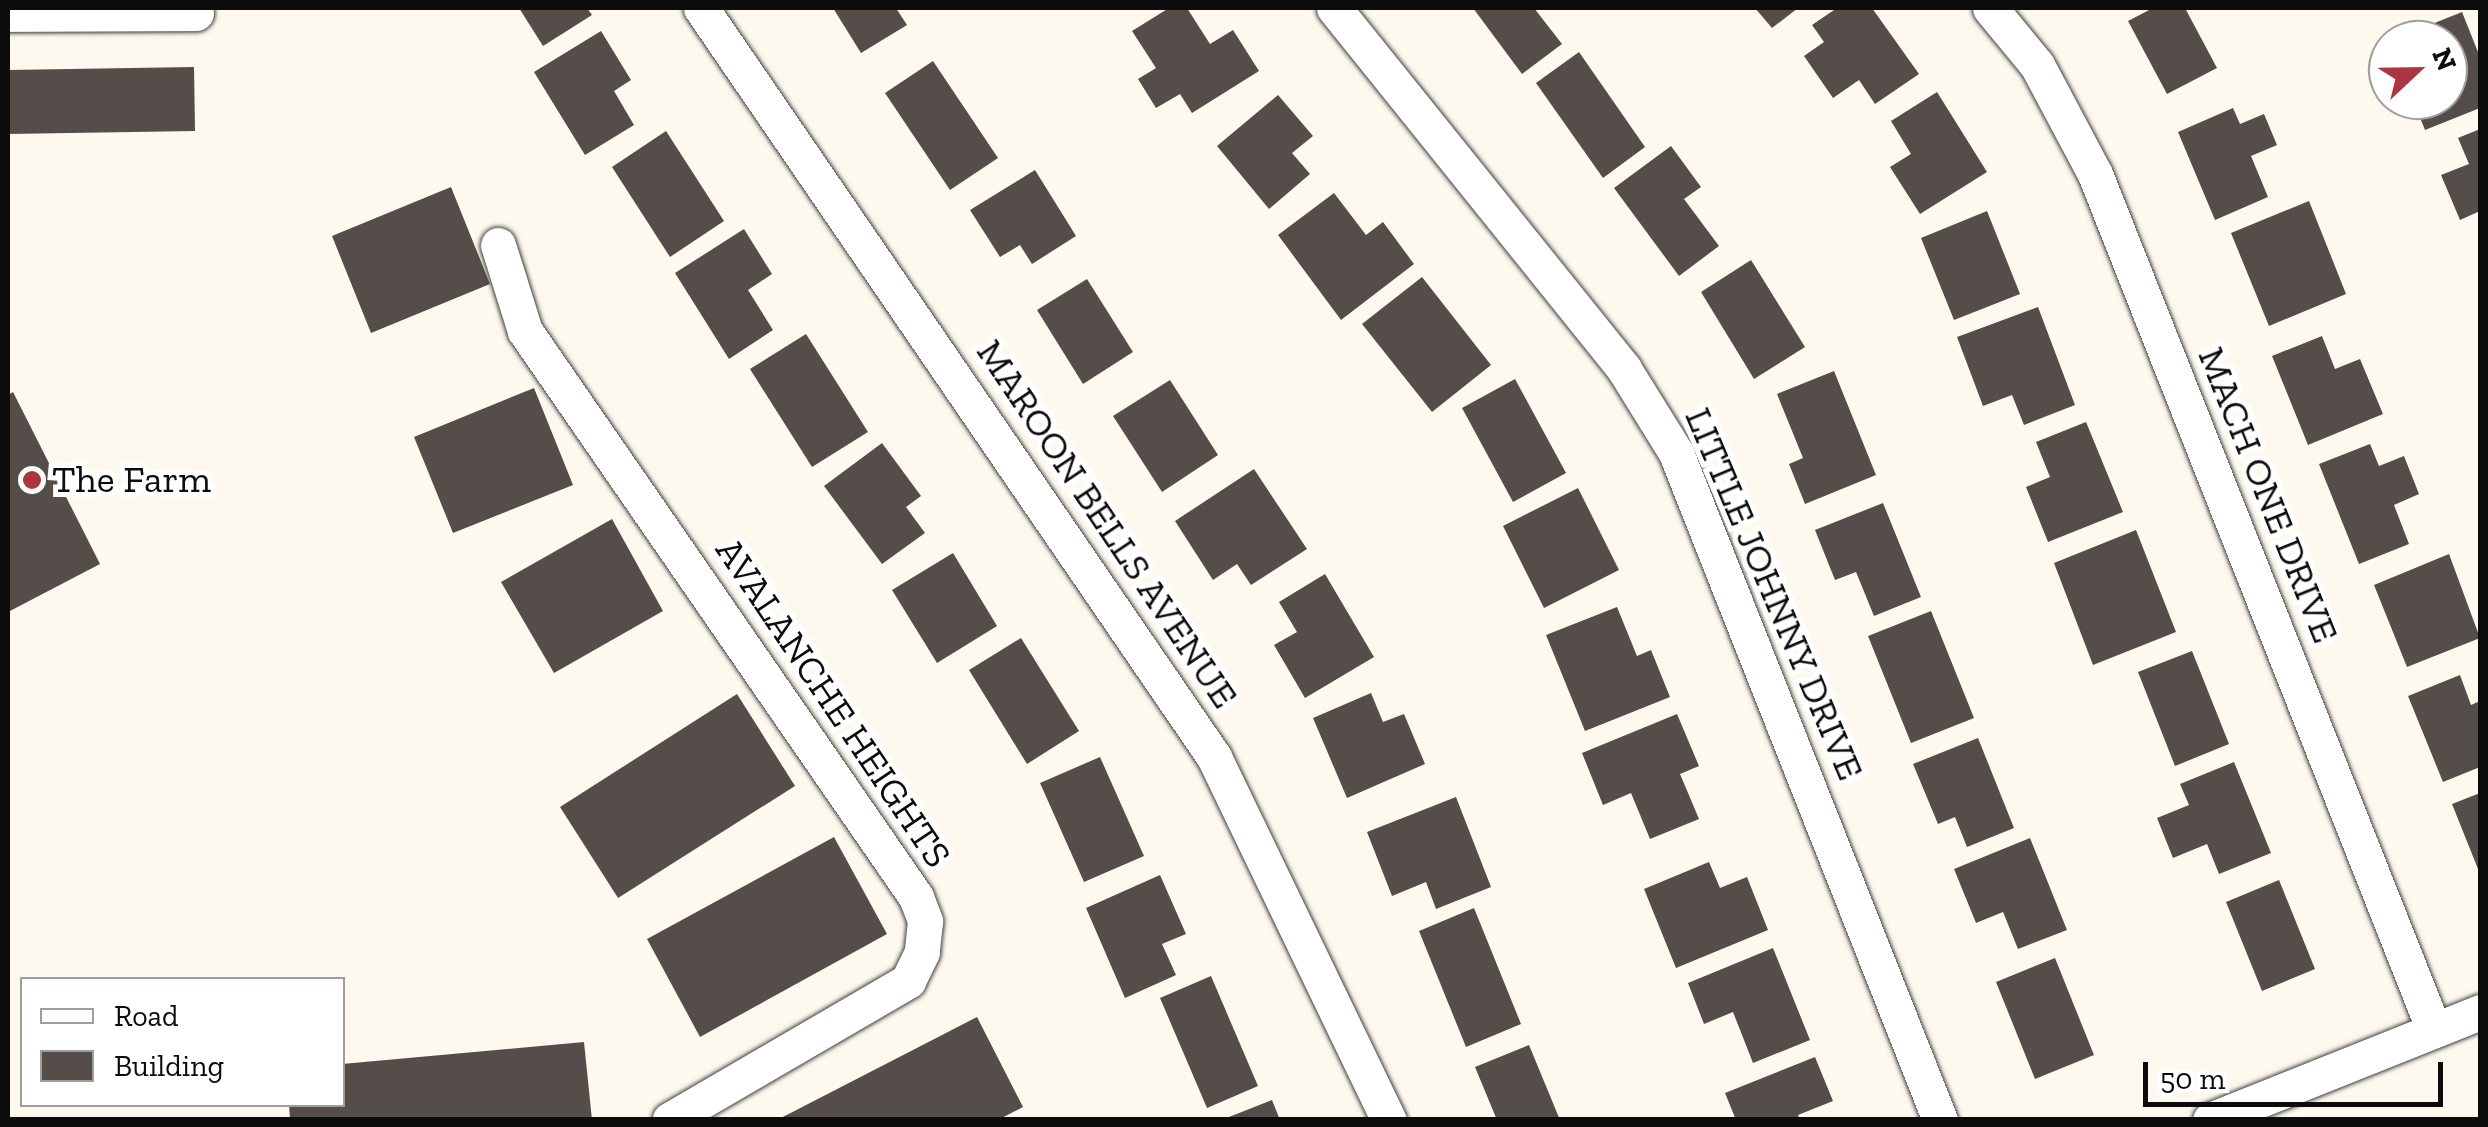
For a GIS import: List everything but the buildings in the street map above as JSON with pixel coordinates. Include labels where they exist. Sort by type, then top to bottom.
[{"type":"street","name":"MAROON BELLS AVENUE","points":[[701,8],[1214,757],[1389,1120]]},
{"type":"street","name":"LITTLE JOHNNY DRIVE","points":[[1334,8],[1624,369],[1676,453],[1940,1120]]},
{"type":"street","name":"MACH ONE DRIVE","points":[[1990,8],[2037,66],[2095,174],[2434,1030]]},
{"type":"street","points":[[8,14],[196,13]]},
{"type":"street","name":"AVALANCHE HEIGHTS","points":[[498,245],[525,331],[916,897],[924,921],[922,952],[908,981],[669,1120]]},
{"type":"street","points":[[2210,1120],[2480,1012]]},
{"type":"place","name":"The Farm","points":[[32,480]]}]
